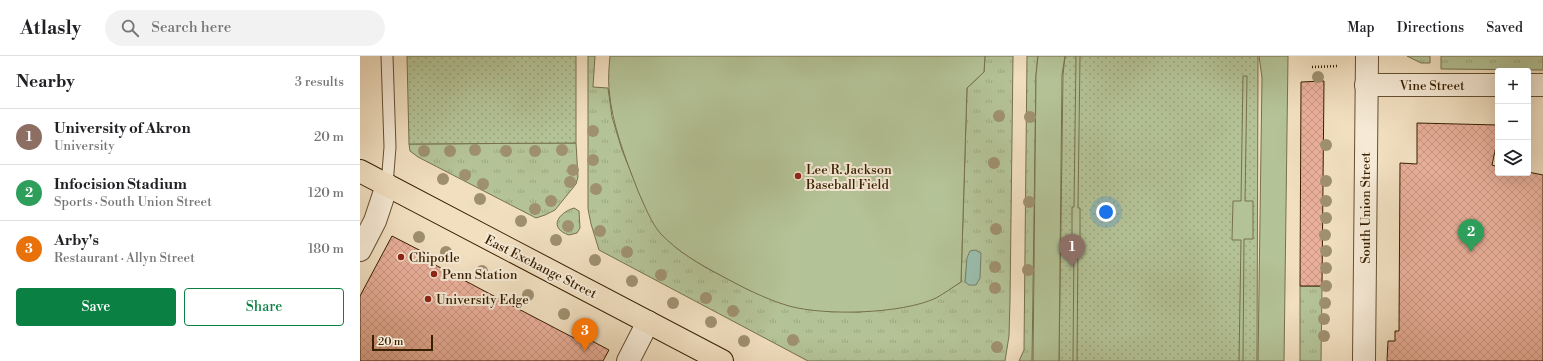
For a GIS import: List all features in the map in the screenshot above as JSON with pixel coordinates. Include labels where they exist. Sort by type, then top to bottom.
[{"type":"main road","name":"East Exchange Street","points":[[360,171],[722,361]]},
{"type":"street","name":"South Union Street","points":[[1364,361],[1367,56]]},
{"type":"street","name":"Vine Street","points":[[1366,84],[1495,85]]},
{"type":"street","points":[[1531,85],[1543,85]]},
{"type":"street","points":[[360,250],[375,221],[387,185]]},
{"type":"street","points":[[628,361],[648,322]]},
{"type":"lane","points":[[387,56],[390,147],[387,185]]},
{"type":"path","points":[[1312,67],[1339,66]]},
{"type":"green space","points":[[407,56],[576,56],[576,143],[409,144]]},
{"type":"green space","points":[[588,56],[595,56],[593,87],[608,88],[612,117],[622,150],[643,202],[660,233],[680,251],[705,267],[749,290],[790,306],[827,311],[860,312],[935,298],[961,282],[967,88],[984,72],[985,56],[1013,56],[1010,301],[1009,336],[1005,361],[808,361],[599,250],[588,209]]},
{"type":"green space","name":"Lee R. Jackson Baseball Field","points":[[610,56],[985,56],[984,72],[967,88],[961,282],[936,298],[904,307],[863,312],[822,311],[789,306],[771,300],[737,284],[689,257],[667,240],[654,225],[628,166],[613,115],[609,85]]},
{"type":"green space","points":[[1027,56],[1038,56],[1036,75],[1032,361],[1019,361],[1024,350]]},
{"type":"green space","points":[[1038,56],[1065,56],[1062,75],[1059,361],[1033,361],[1036,75]]},
{"type":"green space","points":[[1065,56],[1258,56],[1257,361],[1059,361],[1063,75]]},
{"type":"green space","points":[[1076,56],[1080,56],[1078,208],[1080,208],[1080,238],[1078,238],[1077,361],[1073,361],[1074,238],[1072,237],[1072,207],[1074,207]]},
{"type":"green space","points":[[1259,56],[1288,56],[1284,361],[1258,361],[1262,78]]},
{"type":"green space","points":[[1407,56],[1430,56],[1430,63],[1421,63]]},
{"type":"green space","points":[[1441,56],[1543,56],[1543,70],[1531,70],[1531,68],[1441,69]]},
{"type":"green space","points":[[1243,76],[1247,76],[1245,201],[1253,201],[1253,239],[1244,239],[1243,361],[1239,361],[1241,240],[1232,240],[1233,201],[1241,201]]},
{"type":"green space","points":[[576,143],[578,177],[576,184],[555,210],[536,218],[418,157],[410,151],[409,144]]},
{"type":"green space","points":[[574,208],[579,211],[580,228],[577,233],[569,235],[559,229],[557,225],[560,217],[564,213]]},
{"type":"green space","points":[[1300,286],[1322,286],[1321,361],[1300,361]]},
{"type":"shaded area","points":[[975,250],[981,253],[980,278],[976,285],[969,285],[965,282],[967,258],[970,251]]},
{"type":"building","points":[[1324,81],[1322,286],[1300,286],[1301,82]]},
{"type":"building","points":[[1417,123],[1495,125],[1495,151],[1492,165],[1495,166],[1495,176],[1531,176],[1531,173],[1543,175],[1543,361],[1387,361],[1388,341],[1395,341],[1395,331],[1399,331],[1400,163],[1417,164]]},
{"type":"building","name":"University Edge","points":[[392,236],[425,253],[422,258],[509,304],[574,338],[577,333],[609,350],[603,361],[360,361],[360,296]]},
{"type":"place","name":"Lee R. Jackson Baseball Field","points":[[798,176]]},
{"type":"place","name":"Infocision Stadium","points":[[1471,252]]},
{"type":"place","name":"Chipotle","points":[[401,257]]},
{"type":"place","name":"University of Akron","points":[[1072,267]]},
{"type":"place","name":"Penn Station","points":[[434,274]]},
{"type":"place","name":"University Edge","points":[[428,299]]},
{"type":"place","name":"Arby's","points":[[585,351]]}]
